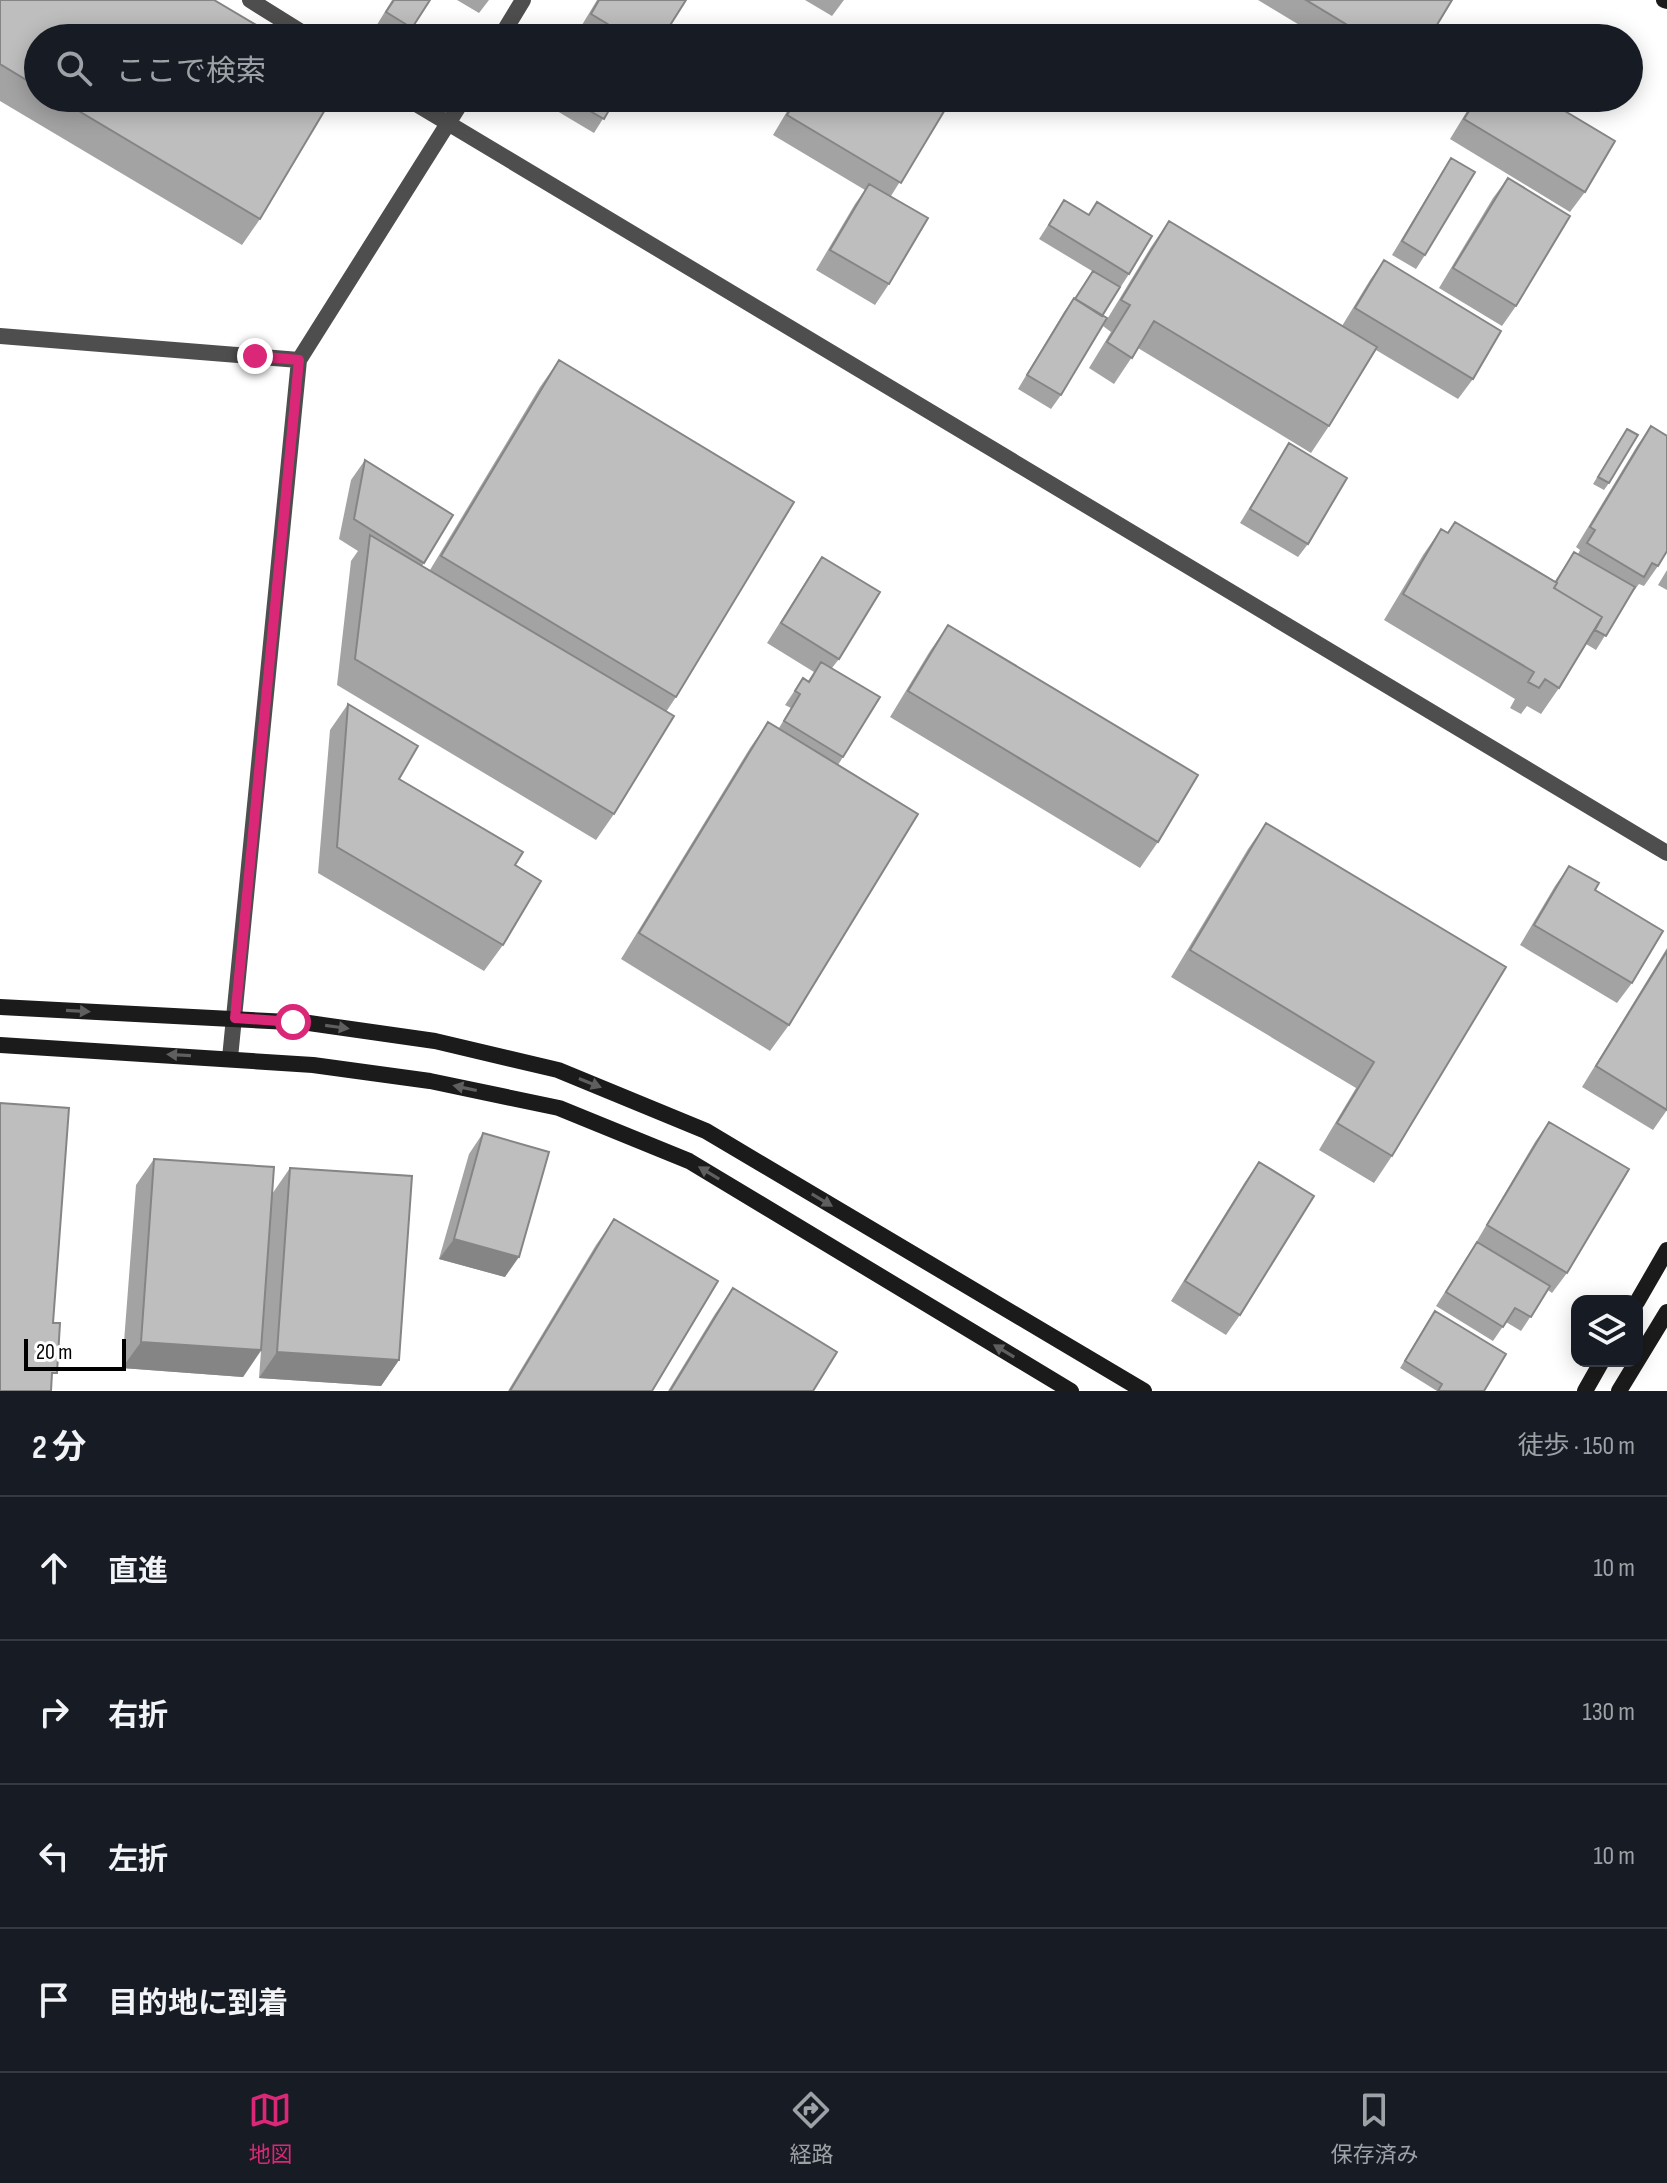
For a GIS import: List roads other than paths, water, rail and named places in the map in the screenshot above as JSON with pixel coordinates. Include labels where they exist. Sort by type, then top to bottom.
[{"type":"street","points":[[250,0],[289,24]]},
{"type":"street","points":[[508,24],[523,0]]},
{"type":"street","points":[[429,112],[1667,853]]},
{"type":"street","points":[[230,1058],[299,360],[455,112]]},
{"type":"street","points":[[0,336],[299,360]]},
{"type":"street","points":[[0,1007],[309,1023],[435,1041],[558,1070],[706,1131],[1144,1391]]},
{"type":"street","points":[[0,1045],[313,1065],[430,1081],[559,1108],[689,1161],[1071,1391]]},
{"type":"street","points":[[1641,1295],[1667,1250]]},
{"type":"street","points":[[1619,1391],[1667,1312]]},
{"type":"street","points":[[1585,1391],[1599,1367]]}]
